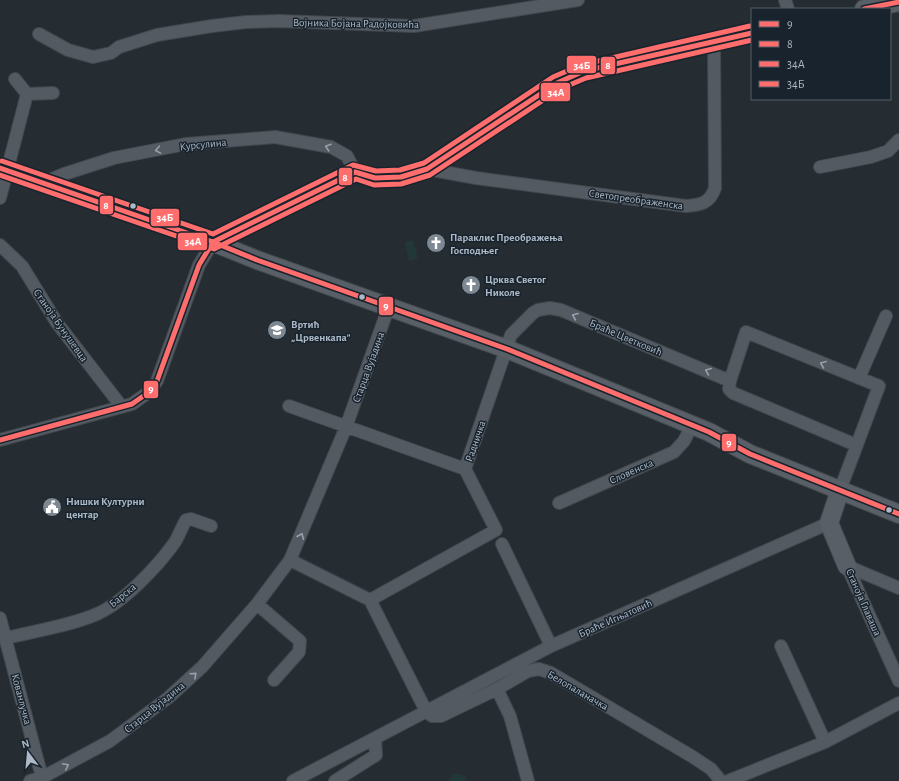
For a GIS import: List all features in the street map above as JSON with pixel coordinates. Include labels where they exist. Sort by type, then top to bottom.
[{"type":"street","name":"Војника Бојана Радојковића","points":[[39,34],[68,50],[93,57],[112,53],[119,47],[157,35],[246,22],[279,21],[414,26],[578,0]]},
{"type":"street","points":[[869,8],[899,2]]},
{"type":"street","points":[[0,440],[122,407],[141,399],[157,381],[199,265],[213,242],[355,172],[376,178],[401,177],[428,169],[557,83],[584,71],[751,33]]},
{"type":"street","name":"Светопреображенска","points":[[428,169],[476,178],[686,206],[706,202],[712,195],[715,188],[714,42]]},
{"type":"street","points":[[15,79],[27,94]]},
{"type":"street","points":[[27,94],[53,93]]},
{"type":"street","points":[[0,198],[4,169],[27,94]]},
{"type":"street","name":"Курсулина","points":[[43,183],[64,174],[114,158],[186,144],[275,137],[331,147],[347,156],[355,172]]},
{"type":"street","points":[[820,167],[871,157],[888,151],[899,140]]},
{"type":"street","points":[[4,169],[213,242],[257,260],[507,349],[709,432],[750,454],[899,514]]},
{"type":"street","name":"Станоја Бунушевца","points":[[0,245],[22,266],[57,323],[122,407]]},
{"type":"street","name":"Старца Вујадина","points":[[30,781],[43,779],[110,741],[168,698],[202,667],[257,604],[290,560],[346,427],[389,306]]},
{"type":"street","name":"Браће Цветковић","points":[[507,349],[511,335],[533,313],[544,308],[561,310],[730,380]]},
{"type":"street","points":[[859,378],[886,316]]},
{"type":"street","points":[[829,523],[856,445],[879,386],[746,332],[730,380],[729,388],[733,393],[856,445]]},
{"type":"street","name":"Радничка","points":[[370,600],[496,530],[465,469],[507,349]]},
{"type":"street","points":[[289,406],[465,469]]},
{"type":"street","name":"Словенска","points":[[559,503],[674,452],[684,442],[692,425]]},
{"type":"street","name":"Барска","points":[[6,638],[81,619],[105,610],[133,588],[158,563],[175,541],[186,520],[192,518],[211,526]]},
{"type":"street","name":"Станоја Главаша","points":[[829,523],[899,681]]},
{"type":"street","name":"Браће Игњатовић","points":[[293,781],[551,646],[829,523]]},
{"type":"street","points":[[502,544],[551,646]]},
{"type":"street","points":[[290,560],[370,600],[426,711]]},
{"type":"street","points":[[847,566],[899,588]]},
{"type":"street","points":[[257,604],[300,641],[299,652],[274,680]]},
{"type":"street","name":"Кованлучка","points":[[0,618],[43,779]]},
{"type":"street","points":[[780,646],[825,742]]},
{"type":"street","name":"Белопаланачка","points":[[426,711],[432,716],[441,716],[497,689],[528,671],[534,669],[546,671],[693,757],[711,769],[721,781]]},
{"type":"street","points":[[497,689],[510,716],[528,781]]},
{"type":"street","points":[[728,781],[825,742],[899,704]]},
{"type":"street","points":[[335,781],[376,755],[375,739]]},
{"type":"green space","points":[[413,240],[418,258],[409,261],[405,242]]},
{"type":"green space","points":[[454,773],[466,776],[466,781],[448,781]]},
{"type":"transit line","name":"8","points":[[869,8],[899,2]]},
{"type":"transit line","name":"34Б","points":[[2,161],[213,234],[353,165],[376,171],[400,170],[424,163],[553,77],[581,65],[750,26]]},
{"type":"transit line","name":"8","points":[[213,242],[355,172],[375,178],[401,177],[427,169],[557,83],[584,71],[751,33]]},
{"type":"transit line","name":"34А","points":[[0,175],[214,249],[356,179],[374,185],[401,184],[430,175],[560,89],[586,78],[751,40]]},
{"type":"transit line","name":"8","points":[[0,168],[213,242]]},
{"type":"transit line","name":"9","points":[[213,242],[257,260],[507,349],[709,432],[750,454],[899,514]]},
{"type":"transit line","name":"9","points":[[0,440],[132,404],[149,392],[157,381],[199,265],[213,242]]},
{"type":"place","name":"Параклис Преображења Господњег","points":[[436,243]]},
{"type":"place","name":"Црква Светог Николе","points":[[471,285]]},
{"type":"place","name":"Вртић „Црвенкапа”","points":[[277,330]]},
{"type":"place","name":"Нишки Културни центар","points":[[52,507]]}]
